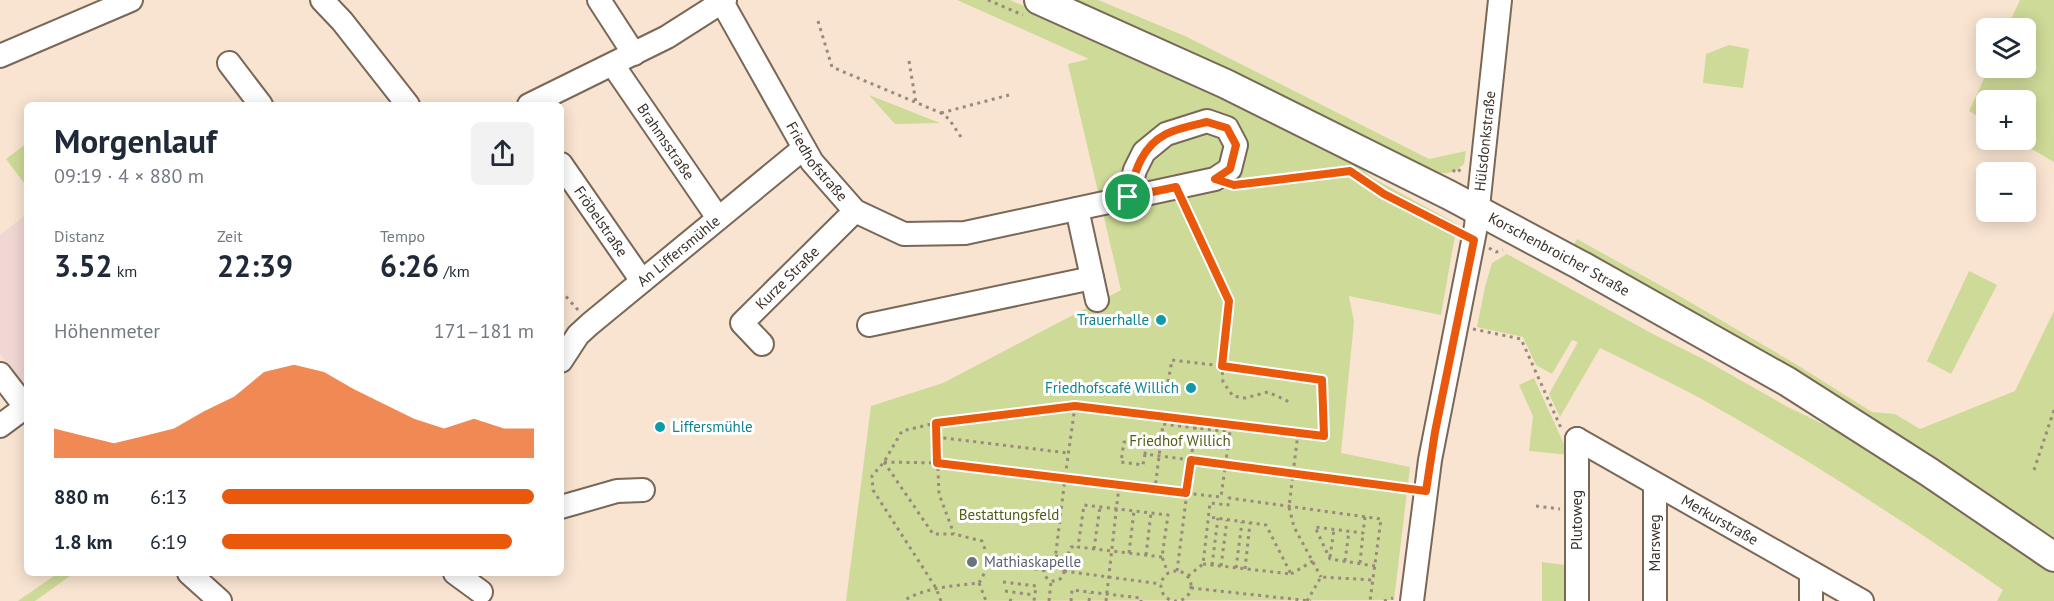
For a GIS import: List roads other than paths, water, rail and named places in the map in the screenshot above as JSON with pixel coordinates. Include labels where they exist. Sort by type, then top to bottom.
[{"type":"main road","name":"Korschenbroicher Straße","points":[[1039,0],[1226,84],[1478,210],[1788,382],[1929,472],[2054,557]]},
{"type":"street","points":[[0,56],[131,0]]},
{"type":"street","points":[[322,0],[342,21],[406,102]]},
{"type":"street","points":[[599,0],[634,54]]},
{"type":"street","name":"Hülsdonkstraße","points":[[1412,601],[1435,432],[1474,240],[1500,0]]},
{"type":"street","points":[[535,102],[667,37],[723,1]]},
{"type":"street","name":"Friedhofstraße","points":[[723,1],[812,162],[855,211],[904,234],[965,233],[1215,179],[1230,169],[1236,145],[1227,128],[1207,122],[1166,134],[1144,152],[1135,170],[1128,197]]},
{"type":"street","points":[[229,63],[259,102]]},
{"type":"street","name":"Brahmsstraße","points":[[613,65],[718,219]]},
{"type":"street","name":"An Liffersmühle","points":[[564,356],[578,335],[590,324],[804,148]]},
{"type":"street","name":"Fröbelstraße","points":[[564,168],[642,281]]},
{"type":"street","points":[[869,325],[1095,289],[1077,209]]},
{"type":"street","name":"Kurze Straße","points":[[762,344],[742,323],[855,211]]},
{"type":"street","points":[[0,374],[24,405]]},
{"type":"street","points":[[0,426],[24,409]]},
{"type":"street","name":"Merkurstraße","points":[[1577,439],[1862,601]]},
{"type":"street","name":"Plutoweg","points":[[1577,439],[1577,601]]},
{"type":"street","name":"Marsweg","points":[[1655,484],[1655,601]]},
{"type":"street","points":[[564,506],[616,491],[643,490]]},
{"type":"street","points":[[1811,573],[1811,601]]},
{"type":"street","points":[[192,576],[220,601]]},
{"type":"street","points":[[460,576],[483,589]]},
{"type":"place","name":"Trauerhalle","points":[[1161,320]]},
{"type":"place","name":"Friedhofscafé Willich","points":[[1191,388]]},
{"type":"place","name":"Liffersmühle","points":[[660,427]]},
{"type":"place","name":"Mathiaskapelle","points":[[972,562]]},
{"type":"park label","name":"Friedhof Willich","points":[[1180,441]]},
{"type":"park label","name":"Bestattungsfeld","points":[[1009,515]]}]
